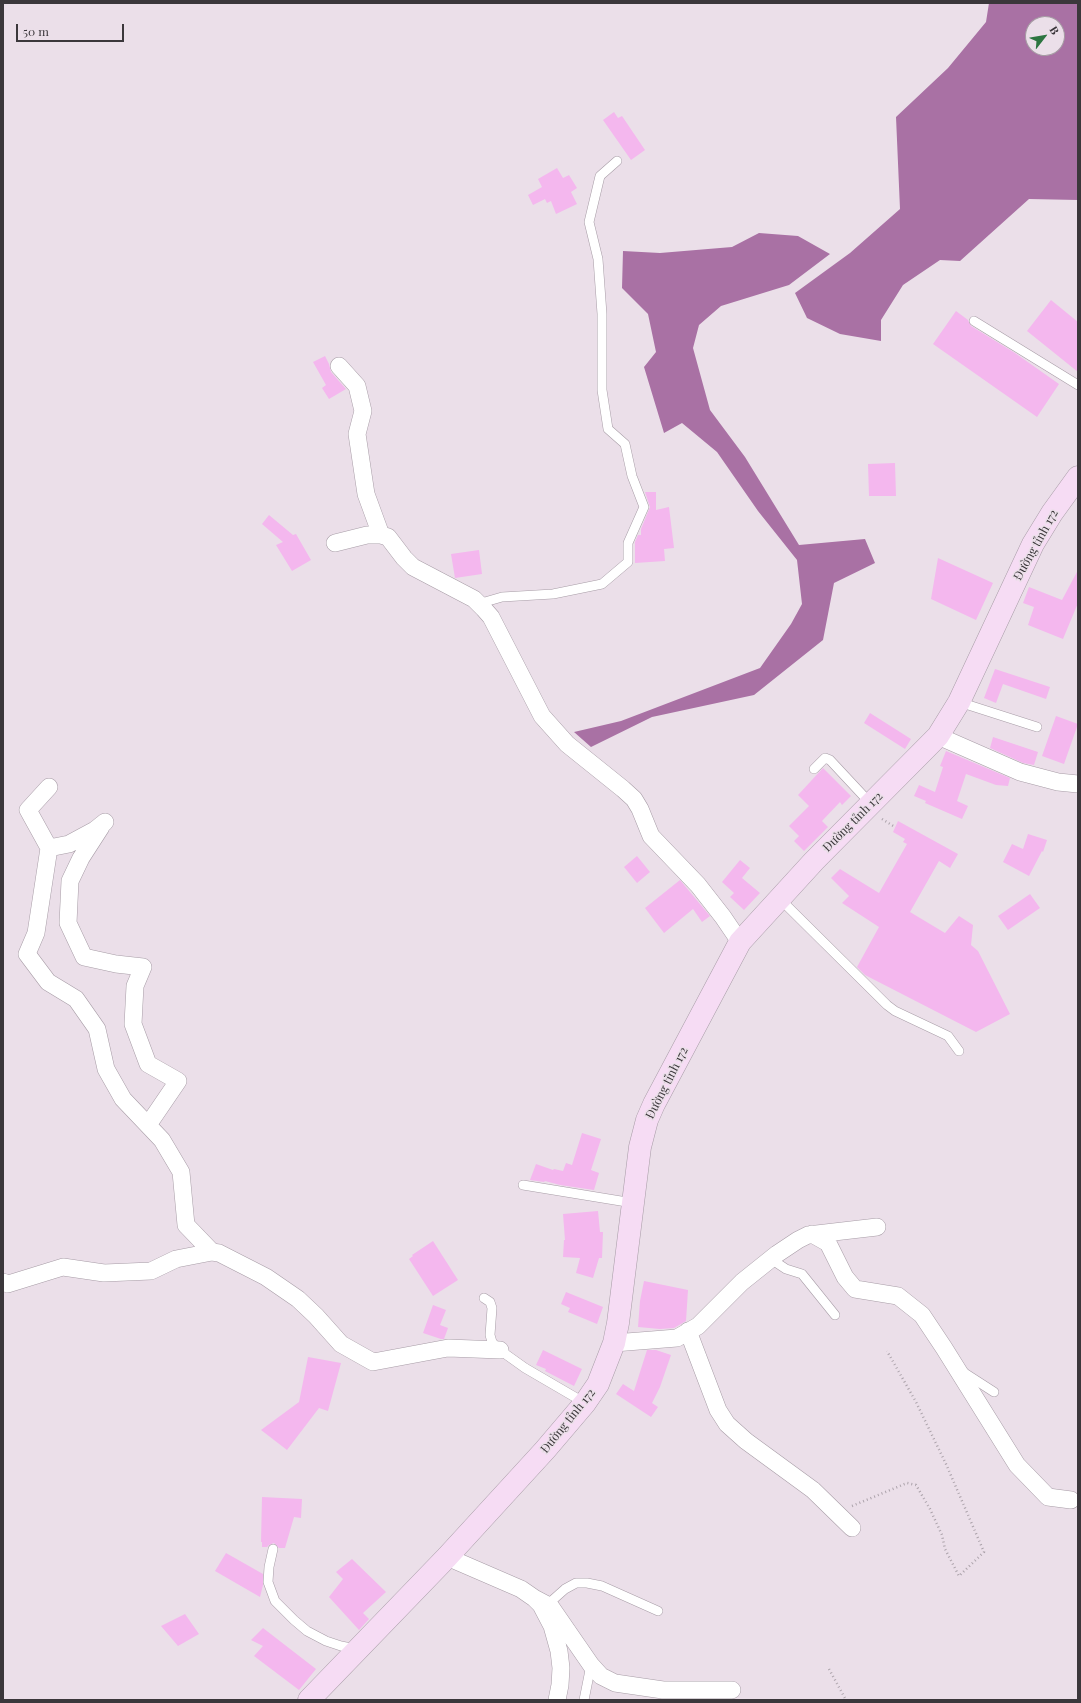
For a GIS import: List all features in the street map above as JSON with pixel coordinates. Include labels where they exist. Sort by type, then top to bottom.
[{"type":"main road","name":"Đường tỉnh 172","points":[[309,1700],[447,1557],[545,1450],[585,1403],[598,1384],[614,1343],[618,1323],[640,1147],[647,1120],[654,1104],[740,942],[779,898],[938,736],[959,702],[1033,544],[1052,513],[1078,476]]},
{"type":"street","points":[[339,366],[357,386],[363,411],[357,434],[366,494],[381,535]]},
{"type":"street","points":[[335,543],[367,535],[381,535],[388,537],[413,567],[467,596],[478,604],[491,617],[542,716],[567,744],[623,788],[634,799],[640,809],[651,836],[701,890],[723,917],[740,942]]},
{"type":"street","points":[[938,736],[1020,772],[1058,782],[1078,784]]},
{"type":"street","points":[[49,787],[28,810],[49,848],[36,933],[27,954],[48,982],[76,999],[97,1029],[106,1069],[123,1099],[162,1140],[181,1172],[186,1225],[212,1252]]},
{"type":"street","points":[[49,848],[69,844],[95,830],[105,822],[82,858],[70,881],[68,923],[84,957],[116,964],[143,967],[135,986],[133,1024],[148,1064],[178,1082],[148,1125]]},
{"type":"street","points":[[614,1343],[677,1338],[698,1326],[742,1282],[798,1240],[812,1234],[877,1228]]},
{"type":"street","points":[[812,1234],[828,1243],[844,1277],[855,1289],[898,1296],[922,1315],[1017,1466],[1048,1497],[1071,1500]]},
{"type":"street","points":[[3,1282],[8,1284],[63,1267],[104,1273],[151,1271],[176,1259],[212,1252],[219,1253],[272,1281],[298,1299],[316,1316],[341,1344],[373,1362],[448,1348],[500,1350]]},
{"type":"street","points":[[688,1332],[718,1410],[727,1424],[746,1441],[813,1490],[852,1528]]},
{"type":"street","points":[[447,1557],[521,1589],[551,1607],[601,1676],[615,1683],[662,1690],[732,1690]]},
{"type":"street","points":[[541,1601],[547,1614],[559,1651],[562,1668],[557,1700]]},
{"type":"lane","points":[[478,604],[502,597],[553,594],[602,584],[628,562],[628,543],[644,507],[632,476],[625,444],[608,429],[602,390],[602,314],[598,260],[588,222],[600,176],[617,161]]},
{"type":"lane","points":[[974,321],[1078,385]]},
{"type":"lane","points":[[959,702],[1037,727]]},
{"type":"lane","points":[[814,769],[825,758],[830,760],[871,804]]},
{"type":"lane","points":[[779,898],[887,1005],[895,1011],[948,1036],[959,1051]]},
{"type":"lane","points":[[523,1185],[633,1203]]},
{"type":"lane","points":[[771,1259],[786,1269],[802,1274],[835,1315]]},
{"type":"lane","points":[[484,1298],[490,1302],[492,1308],[490,1335],[492,1342],[500,1350],[540,1378],[585,1403]]},
{"type":"lane","points":[[955,1367],[994,1392]]},
{"type":"lane","points":[[273,1548],[269,1566],[268,1582],[275,1601],[294,1620],[307,1630],[326,1641],[341,1646],[358,1649]]},
{"type":"lane","points":[[541,1601],[576,1583],[587,1583],[602,1586],[658,1611]]},
{"type":"lane","points":[[584,1700],[592,1665]]},
{"type":"path","points":[[836,1512],[908,1483],[916,1485],[930,1509],[942,1535],[945,1549],[959,1576],[984,1552],[916,1402],[887,1351]]},
{"type":"path","points":[[829,1669],[846,1700]]},
{"type":"shaded area","points":[[989,3],[1078,3],[1078,200],[1029,199],[960,261],[940,260],[903,285],[881,320],[881,341],[840,334],[807,318],[795,293],[850,253],[900,209],[896,117],[948,68],[986,22]]},
{"type":"shaded area","points":[[759,233],[798,236],[830,254],[789,285],[721,306],[699,325],[693,348],[710,410],[745,457],[799,545],[865,539],[875,563],[834,583],[823,640],[754,695],[652,717],[591,747],[574,732],[621,721],[760,668],[791,624],[802,604],[797,560],[758,511],[717,452],[682,423],[664,433],[644,367],[656,352],[648,314],[622,288],[623,251],[660,253],[732,247]]},
{"type":"building","points":[[614,112],[618,118],[622,116],[645,150],[631,160],[603,120]]},
{"type":"building","points":[[557,168],[563,178],[569,175],[577,188],[571,192],[577,204],[556,214],[551,201],[547,203],[545,199],[533,205],[528,195],[542,187],[538,179]]},
{"type":"building","points":[[1051,300],[1078,322],[1078,372],[1027,331]]},
{"type":"building","points":[[956,311],[968,320],[971,326],[1015,353],[1059,384],[1037,417],[933,344]]},
{"type":"building","points":[[325,356],[331,372],[346,389],[329,399],[322,388],[326,385],[313,362]]},
{"type":"building","points":[[895,463],[896,496],[869,496],[868,464]]},
{"type":"building","points":[[645,492],[656,492],[656,510],[669,507],[674,548],[664,549],[665,561],[635,563],[635,542],[638,535],[641,535],[641,529],[650,507]]},
{"type":"building","points":[[269,515],[293,535],[296,534],[311,560],[292,571],[276,545],[283,542],[262,524]]},
{"type":"building","points":[[479,550],[482,574],[455,578],[451,554]]},
{"type":"building","points":[[938,558],[993,583],[976,620],[931,599]]},
{"type":"building","points":[[1078,570],[1078,603],[1063,639],[1028,625],[1034,607],[1023,603],[1029,587],[1062,600]]},
{"type":"building","points":[[995,669],[1050,687],[1046,699],[1003,684],[996,703],[984,698]]},
{"type":"building","points":[[870,713],[911,739],[905,749],[864,723]]},
{"type":"building","points":[[1056,716],[1078,724],[1064,764],[1042,756]]},
{"type":"building","points":[[993,737],[1038,752],[1034,765],[1023,763],[990,748]]},
{"type":"building","points":[[946,751],[1010,778],[1008,786],[996,785],[966,774],[957,801],[968,806],[962,819],[925,803],[926,801],[914,796],[919,785],[935,792],[943,767],[940,766]]},
{"type":"building","points":[[823,768],[851,796],[842,805],[840,802],[822,821],[828,827],[804,851],[794,841],[799,836],[789,826],[809,806],[798,795]]},
{"type":"building","points":[[898,821],[958,854],[950,868],[939,861],[910,912],[945,933],[959,916],[973,925],[971,945],[978,951],[1010,1014],[976,1032],[865,975],[857,967],[879,927],[842,903],[849,896],[831,878],[840,869],[879,893],[907,844],[903,842],[905,839],[893,832]]},
{"type":"building","points":[[1028,834],[1047,840],[1043,852],[1042,851],[1029,876],[1003,862],[1012,844],[1023,849]]},
{"type":"building","points":[[637,856],[650,872],[637,883],[624,867]]},
{"type":"building","points":[[740,860],[750,868],[742,878],[760,893],[744,910],[730,897],[734,893],[722,882]]},
{"type":"building","points":[[680,880],[710,916],[702,922],[693,909],[664,933],[645,908]]},
{"type":"building","points":[[1030,894],[1040,908],[1008,930],[998,916]]},
{"type":"building","points":[[582,1133],[601,1139],[591,1170],[599,1173],[594,1190],[560,1185],[545,1181],[530,1180],[536,1164],[553,1170],[563,1171],[566,1163],[572,1165]]},
{"type":"building","points":[[598,1211],[600,1232],[603,1232],[602,1258],[599,1258],[593,1278],[576,1273],[580,1258],[563,1257],[565,1240],[563,1214]]},
{"type":"building","points":[[433,1241],[458,1280],[433,1296],[409,1259],[413,1256],[412,1255]]},
{"type":"building","points":[[644,1281],[688,1290],[686,1321],[674,1328],[660,1329],[638,1327],[640,1301]]},
{"type":"building","points":[[566,1292],[603,1307],[597,1324],[568,1312],[570,1308],[561,1304]]},
{"type":"building","points":[[433,1305],[446,1310],[440,1325],[448,1328],[444,1339],[423,1333]]},
{"type":"building","points":[[543,1350],[582,1369],[574,1386],[545,1371],[546,1369],[536,1365]]},
{"type":"building","points":[[647,1350],[656,1350],[671,1355],[660,1387],[652,1403],[658,1407],[651,1417],[616,1394],[623,1384],[634,1391]]},
{"type":"building","points":[[308,1357],[341,1363],[328,1411],[319,1408],[287,1450],[261,1430],[299,1402]]},
{"type":"building","points":[[262,1497],[302,1499],[301,1518],[294,1517],[285,1548],[279,1548],[274,1543],[267,1547],[262,1547]]},
{"type":"building","points":[[226,1553],[263,1574],[263,1585],[260,1597],[215,1571]]},
{"type":"building","points":[[352,1559],[386,1592],[363,1613],[369,1619],[359,1630],[329,1597],[343,1579],[336,1572]]},
{"type":"building","points":[[185,1614],[199,1634],[178,1646],[161,1626]]},
{"type":"building","points":[[263,1628],[316,1669],[299,1690],[254,1656],[263,1646],[251,1640]]}]
